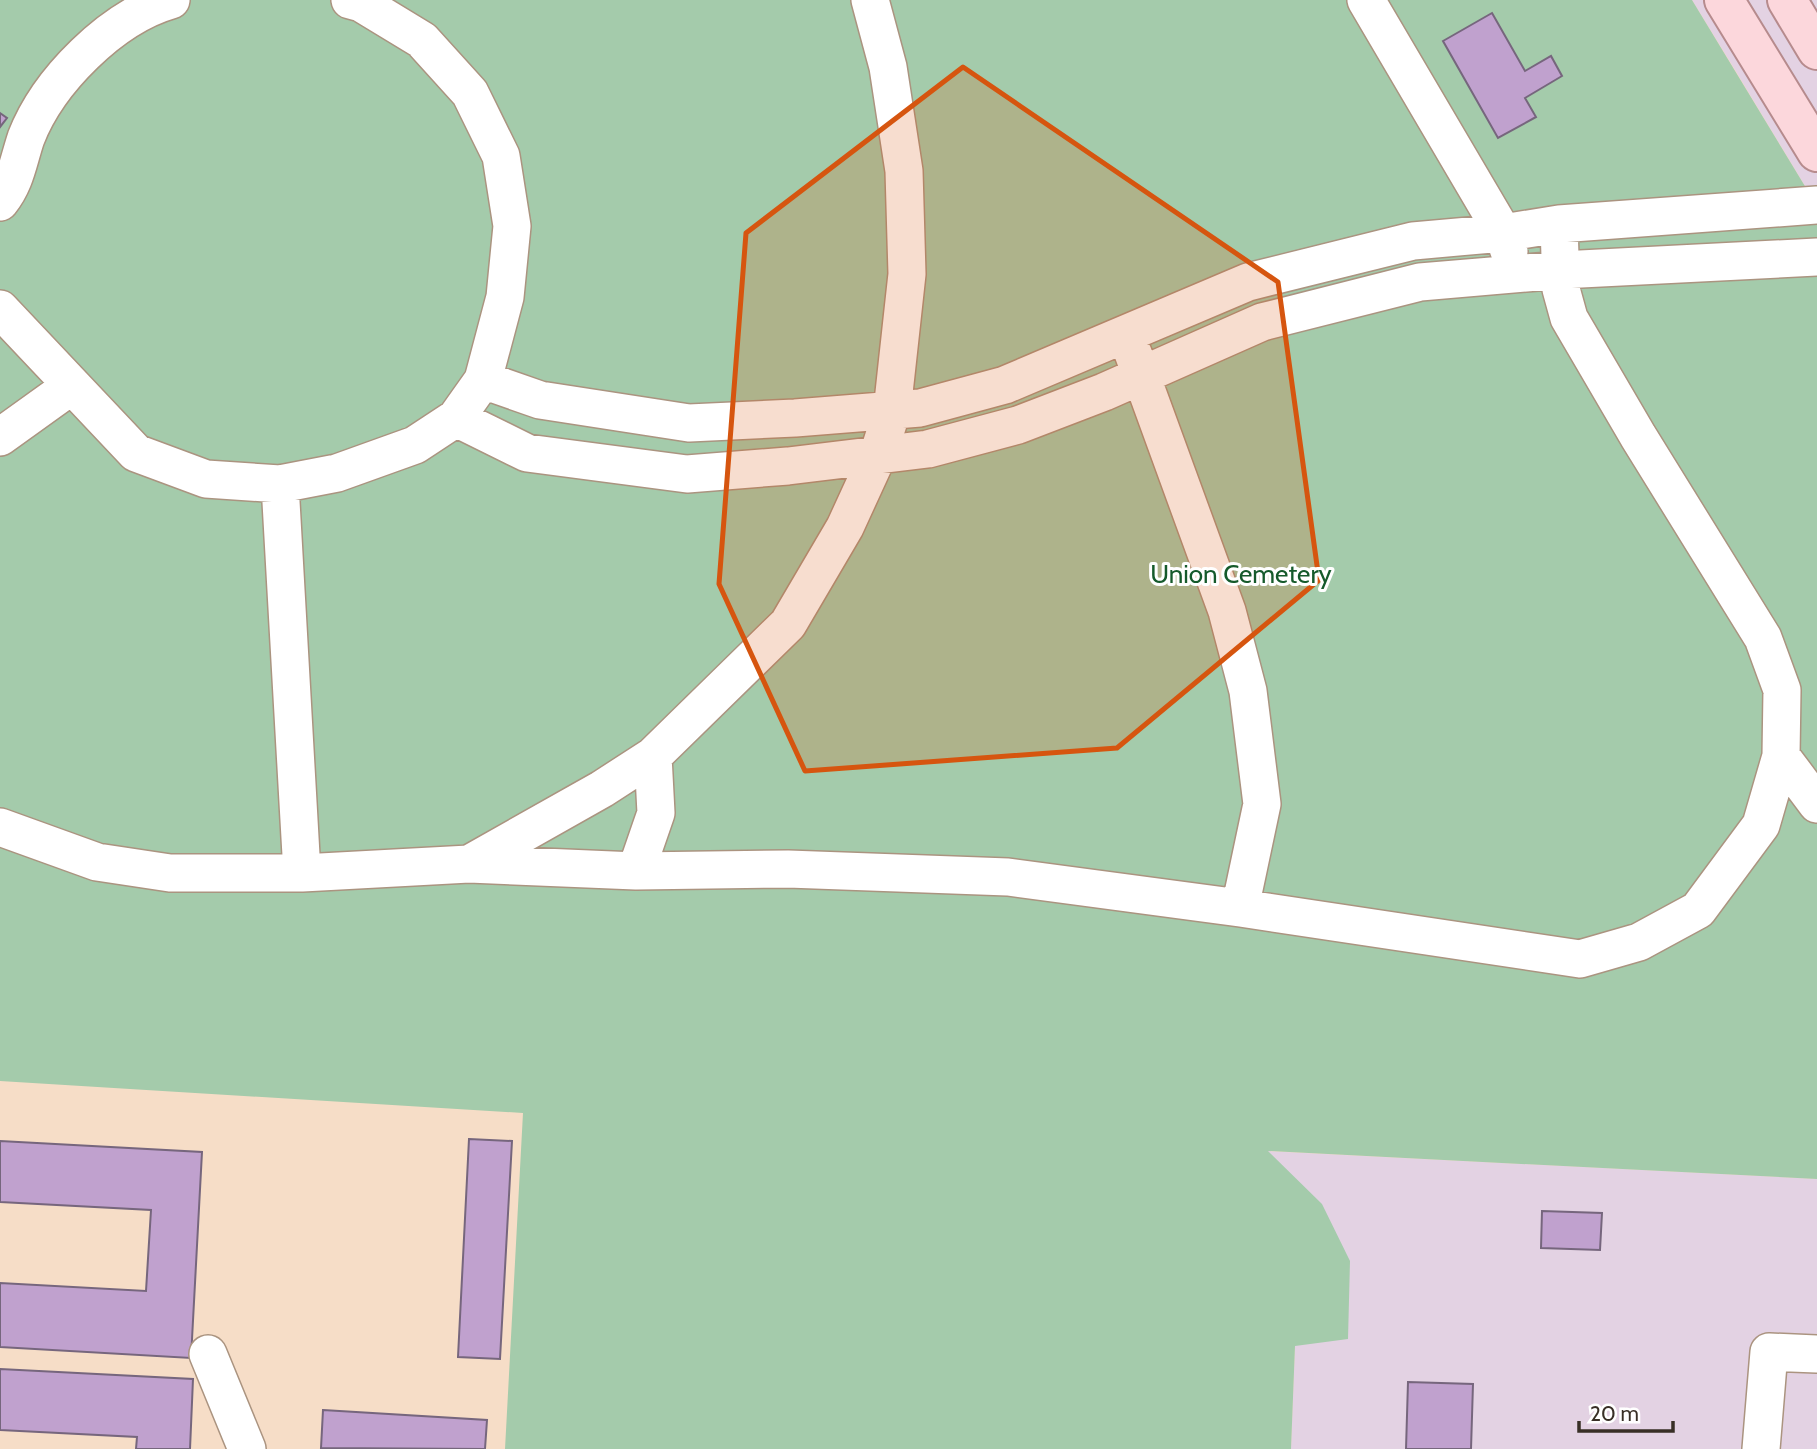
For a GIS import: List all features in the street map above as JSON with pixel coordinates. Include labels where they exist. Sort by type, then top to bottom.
[{"type":"main road","points":[[1724,0],[1817,152]]},
{"type":"main road","points":[[1787,0],[1817,50]]},
{"type":"street","points":[[0,202],[11,189],[27,136],[51,93],[97,41],[155,5],[171,0]]},
{"type":"street","points":[[0,309],[136,453],[206,479],[281,484],[337,473],[415,446],[456,418],[483,380],[505,297],[512,226],[501,156],[470,93],[422,40],[361,3],[350,0]]},
{"type":"street","points":[[469,864],[601,789],[653,756],[788,624],[845,527],[878,455],[892,411],[907,274],[904,171],[888,67],[870,0]]},
{"type":"street","points":[[1366,0],[1503,233],[1518,273]]},
{"type":"street","points":[[483,380],[540,400],[689,423],[920,408],[1005,386],[1248,282],[1413,241],[1503,233],[1559,224],[1817,205]]},
{"type":"street","points":[[0,827],[97,862],[170,873],[302,873],[469,864],[636,871],[788,869],[1008,877],[1240,908],[1580,959],[1639,942],[1698,910],[1761,825],[1781,756],[1783,690],[1763,638],[1637,436],[1569,318],[1561,289],[1559,224]]},
{"type":"street","points":[[456,418],[527,453],[687,474],[788,466],[928,449],[1018,425],[1262,322],[1420,282],[1561,270],[1817,257]]},
{"type":"street","points":[[1125,336],[1142,374],[1227,611],[1248,691],[1262,804],[1240,908]]},
{"type":"street","points":[[0,437],[71,386]]},
{"type":"street","points":[[281,484],[302,873]]},
{"type":"street","points":[[636,871],[656,813],[653,756]]},
{"type":"street","points":[[1781,756],[1817,804]]},
{"type":"street","points":[[1761,1449],[1769,1352],[1817,1354]]},
{"type":"street","points":[[208,1354],[247,1449]]},
{"type":"highlighted area","points":[[963,67],[1278,282],[1319,580],[1117,748],[805,771],[719,584],[746,233]]},
{"type":"shaded area","points":[[1692,0],[1817,0],[1817,206],[1735,70]]},
{"type":"shaded area","points":[[1267,1151],[1817,1179],[1817,1449],[1291,1449],[1295,1346]]},
{"type":"green space","name":"Union Cemetery","points":[[0,0],[1692,0],[1817,206],[1817,1179],[1268,1151],[1322,1204],[1350,1261],[1348,1339],[1295,1346],[1291,1449],[505,1449],[523,1113],[0,1081]]},
{"type":"building","points":[[1492,13],[1525,71],[1551,56],[1562,76],[1525,98],[1536,117],[1498,138],[1443,41]]},
{"type":"building","points":[[0,113],[7,118],[0,127]]},
{"type":"building","points":[[469,1139],[512,1141],[500,1359],[458,1357]]},
{"type":"building","points":[[0,1141],[202,1152],[191,1358],[0,1347],[0,1283],[146,1291],[151,1210],[0,1202]]},
{"type":"building","points":[[1542,1211],[1602,1213],[1600,1250],[1541,1248]]},
{"type":"building","points":[[0,1369],[193,1379],[190,1449],[136,1449],[137,1437],[0,1430]]},
{"type":"building","points":[[1408,1382],[1473,1384],[1471,1449],[1406,1449]]},
{"type":"building","points":[[323,1410],[487,1420],[485,1449],[321,1448]]}]
